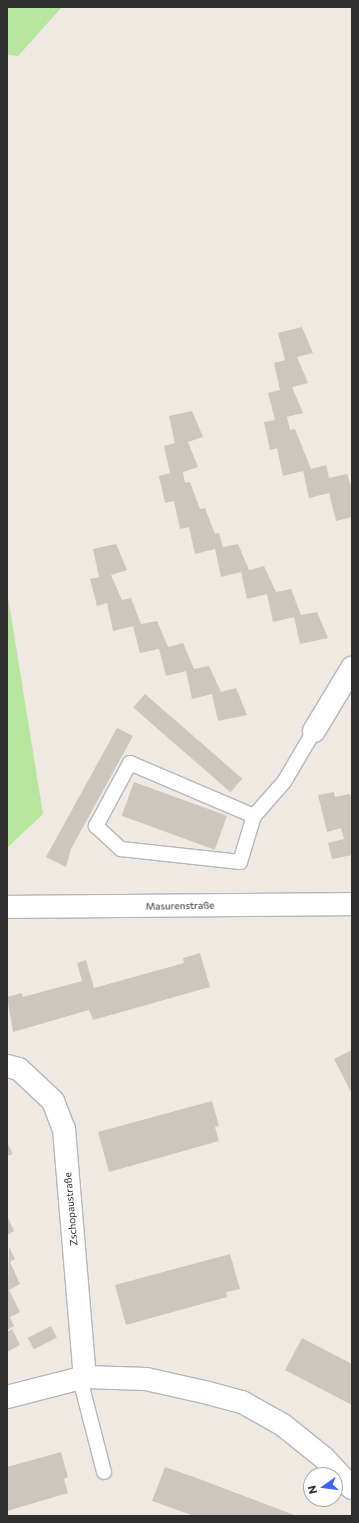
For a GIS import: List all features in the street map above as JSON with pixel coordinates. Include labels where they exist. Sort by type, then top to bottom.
[{"type":"street","points":[[314,731],[352,668]]},
{"type":"street","name":"Masurenstraße","points":[[7,907],[352,904]]},
{"type":"street","name":"Zschopaustraße","points":[[7,1066],[18,1069],[53,1101],[64,1129],[83,1378]]},
{"type":"street","points":[[7,1398],[83,1378],[146,1379],[242,1402],[304,1440],[352,1488]]},
{"type":"lane","points":[[254,816],[130,763],[96,826],[120,849],[240,862],[254,816],[284,782],[314,731]]},
{"type":"lane","points":[[83,1378],[104,1472]]},
{"type":"green space","points":[[7,7],[62,7],[18,56],[7,55]]},
{"type":"green space","points":[[7,591],[43,814],[7,848]]},
{"type":"building","points":[[302,327],[313,353],[297,357],[308,383],[292,387],[303,413],[287,417],[290,430],[295,429],[311,469],[326,465],[329,478],[347,474],[352,488],[352,517],[336,521],[329,493],[309,498],[303,471],[283,476],[277,448],[270,450],[264,422],[275,420],[268,393],[280,390],[274,363],[285,360],[278,333]]},
{"type":"building","points":[[192,411],[203,437],[188,442],[198,467],[183,472],[185,483],[190,482],[200,509],[205,508],[215,534],[219,533],[223,547],[238,544],[249,570],[264,566],[276,592],[291,589],[301,615],[317,612],[328,638],[300,644],[294,617],[273,622],[267,594],[247,599],[241,572],[221,577],[215,549],[195,554],[189,527],[180,529],[174,501],[165,503],[159,476],[170,473],[164,446],[175,443],[169,416]]},
{"type":"building","points":[[116,544],[127,570],[111,575],[122,600],[131,598],[141,624],[157,621],[168,647],[183,643],[194,669],[209,666],[221,692],[236,688],[247,715],[218,721],[212,694],[192,699],[186,671],[166,676],[159,649],[140,653],[133,626],[113,631],[107,603],[97,606],[90,579],[99,577],[93,549]]},
{"type":"building","points":[[145,694],[242,779],[231,792],[133,708]]},
{"type":"building","points":[[117,728],[133,736],[71,849],[66,867],[46,857]]},
{"type":"building","points":[[134,782],[227,816],[215,850],[122,816]]},
{"type":"building","points":[[334,792],[335,797],[349,794],[352,798],[352,855],[332,859],[328,843],[344,839],[341,828],[327,832],[318,795]]},
{"type":"building","points":[[200,953],[210,987],[93,1020],[89,1010],[13,1032],[7,997],[22,993],[23,997],[82,981],[77,963],[86,960],[94,988],[184,963],[183,958]]},
{"type":"building","points":[[352,1050],[352,1094],[334,1059]]},
{"type":"building","points":[[212,1101],[219,1126],[215,1127],[219,1141],[109,1172],[98,1132]]},
{"type":"building","points":[[7,1142],[13,1154],[7,1156]]},
{"type":"building","points":[[7,1216],[14,1231],[7,1235]]},
{"type":"building","points":[[9,1247],[15,1259],[10,1262],[20,1284],[9,1290],[20,1312],[10,1317],[14,1326],[7,1330]]},
{"type":"building","points":[[230,1254],[240,1289],[226,1292],[227,1297],[126,1325],[115,1285]]},
{"type":"building","points":[[51,1326],[57,1338],[34,1349],[28,1338]]},
{"type":"building","points":[[12,1329],[20,1345],[7,1352],[7,1332]]},
{"type":"building","points":[[302,1338],[352,1364],[352,1405],[285,1370]]},
{"type":"building","points":[[61,1452],[68,1477],[64,1479],[68,1493],[7,1511],[7,1467]]},
{"type":"building","points":[[165,1467],[297,1516],[194,1516],[152,1501]]}]
